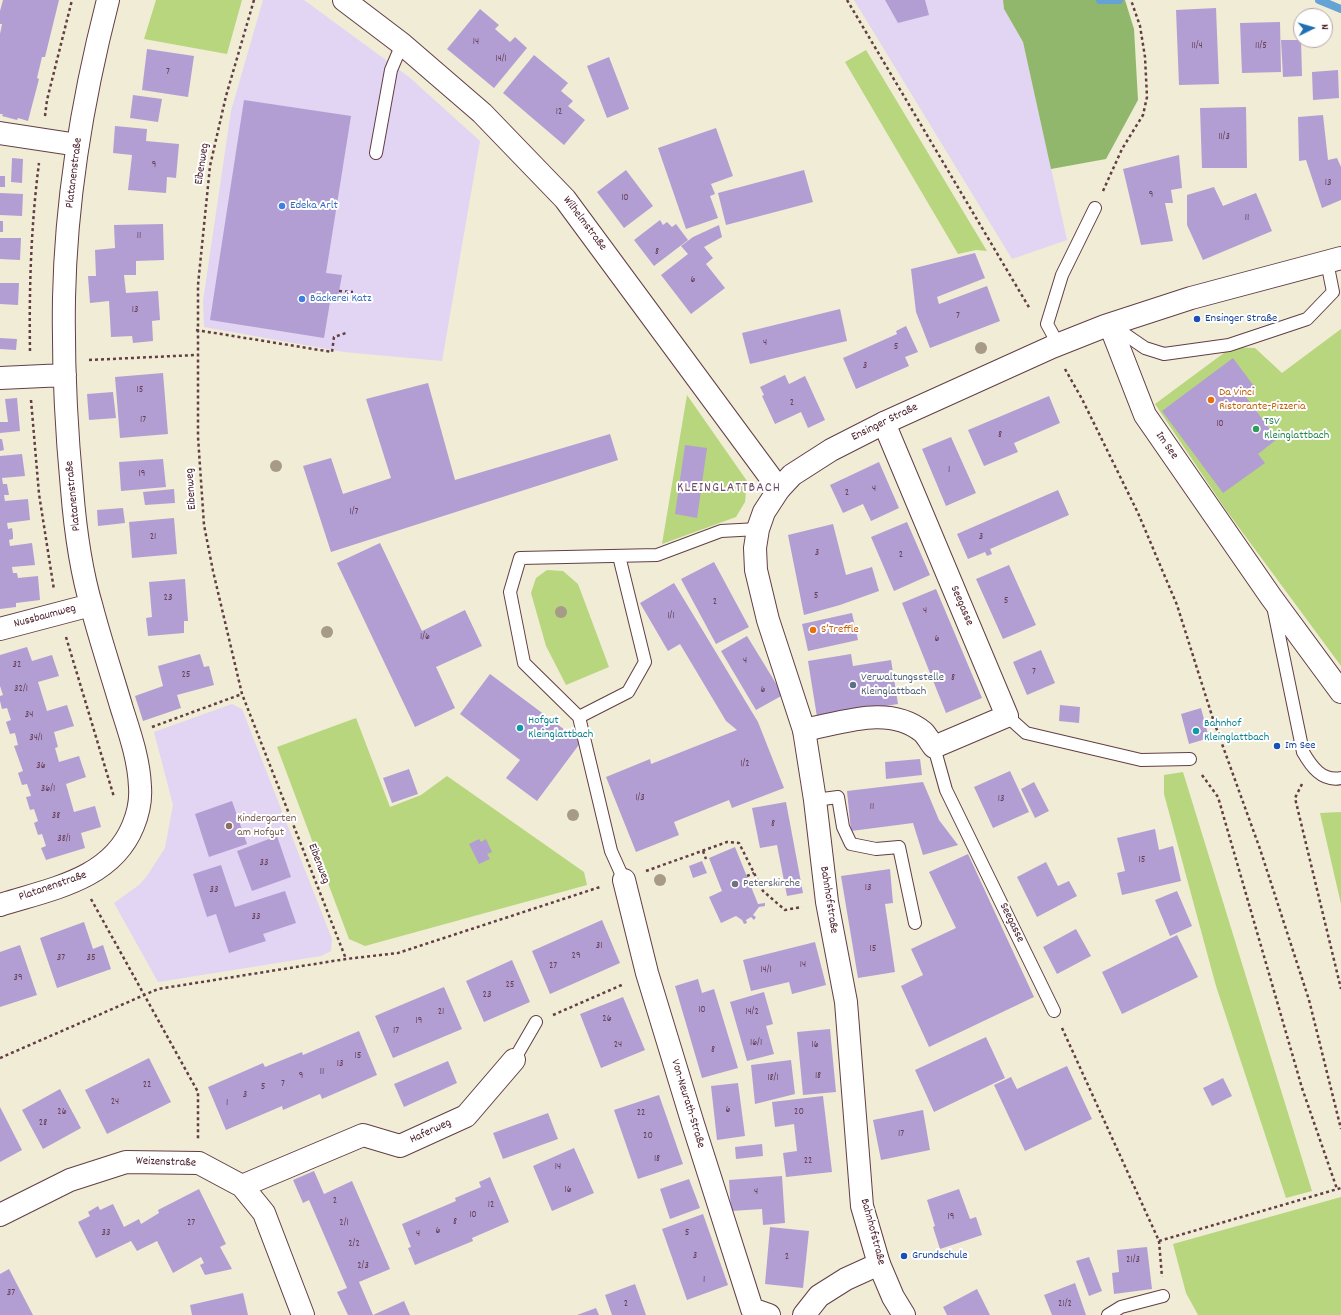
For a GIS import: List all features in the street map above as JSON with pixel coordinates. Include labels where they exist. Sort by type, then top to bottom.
[{"type":"street","name":"Platanenstraße","points":[[0,905],[80,880],[97,870],[112,858],[124,843],[133,826],[138,808],[140,790],[139,771],[130,735],[91,605],[72,490],[65,368],[64,298],[66,247],[78,145],[91,74],[108,0]]},
{"type":"street","name":"Wilhelmstraße","points":[[344,0],[402,44],[482,113],[565,199],[779,489]]},
{"type":"street","points":[[0,133],[78,145]]},
{"type":"street","name":"Ensinger Straße","points":[[779,489],[792,475],[825,454],[884,423],[1055,345],[1191,298],[1334,260]]},
{"type":"street","name":"Im See","points":[[1110,325],[1145,415],[1271,597],[1341,692]]},
{"type":"street","points":[[0,378],[65,368]]},
{"type":"street","name":"Seegasse","points":[[884,423],[1007,716]]},
{"type":"street","name":"Bahnhofstraße","points":[[779,489],[764,512],[758,529],[755,548],[756,570],[760,590],[804,730],[815,800],[827,902],[846,1002],[862,1206],[879,1264],[904,1315]]},
{"type":"street","name":"Nussbaumweg","points":[[0,629],[91,605]]},
{"type":"street","name":"Seegasse","points":[[804,730],[877,716],[896,718],[924,732],[934,747]]},
{"type":"street","points":[[934,747],[1007,716]]},
{"type":"street","name":"Von-Neurath-Straße","points":[[624,880],[650,981],[693,1124],[754,1313]]},
{"type":"street","name":"Haferweg","points":[[242,1186],[363,1135],[400,1146],[460,1119],[466,1116],[514,1060]]},
{"type":"street","name":"Weizenstraße","points":[[0,1214],[70,1180],[126,1162],[199,1163],[242,1186],[264,1213],[303,1315]]},
{"type":"street","points":[[804,1315],[819,1296],[846,1279],[879,1264]]},
{"type":"lane","points":[[376,153],[390,70],[402,44]]},
{"type":"lane","points":[[1055,345],[1047,324],[1062,275],[1095,208]]},
{"type":"lane","points":[[1110,325],[1145,348],[1164,354],[1229,345],[1307,319],[1333,292],[1334,260]]},
{"type":"lane","points":[[624,880],[610,851],[580,717],[524,663],[510,592],[520,558],[657,555],[721,531],[758,529]]},
{"type":"lane","points":[[580,717],[628,692],[645,662],[619,556]]},
{"type":"lane","points":[[1271,597],[1298,734],[1303,752],[1311,766],[1322,776],[1341,778]]},
{"type":"lane","points":[[1007,716],[1026,733],[1141,760],[1190,759]]},
{"type":"lane","name":"Seegasse","points":[[934,747],[946,790],[1054,1011]]},
{"type":"lane","points":[[815,800],[838,797],[843,827],[851,844],[876,849],[899,847],[914,923]]},
{"type":"lane","name":"Haferweg","points":[[514,1060],[536,1022]]},
{"type":"lane","points":[[1108,1315],[1121,1307],[1163,1296]]},
{"type":"path","name":"Eibenweg","points":[[254,0],[226,96],[210,166],[198,285],[196,330],[198,437],[204,525],[212,571],[242,694],[346,959]]},
{"type":"path","points":[[847,0],[1055,345],[1150,539],[1177,605],[1213,719],[1260,849],[1307,993],[1341,1129]]},
{"type":"path","points":[[1095,208],[1122,148],[1143,115],[1147,97],[1145,57],[1140,26],[1131,0]]},
{"type":"path","points":[[339,291],[353,292]]},
{"type":"path","points":[[196,330],[332,352],[334,337],[346,332]]},
{"type":"path","points":[[65,368],[196,355]]},
{"type":"path","points":[[130,735],[242,694]]},
{"type":"path","points":[[1190,759],[1218,797],[1302,1088],[1336,1189]]},
{"type":"path","points":[[1311,766],[1295,798],[1341,989]]},
{"type":"path","points":[[650,869],[727,842],[740,843],[763,891],[785,910],[804,907]]},
{"type":"path","points":[[703,851],[706,859]]},
{"type":"path","points":[[747,876],[754,873]]},
{"type":"path","points":[[80,880],[198,1092],[199,1163]]},
{"type":"path","points":[[0,1058],[158,989],[346,959],[398,953],[594,889]]},
{"type":"path","points":[[536,1022],[621,985]]},
{"type":"path","points":[[1054,1011],[1159,1241],[1162,1280]]},
{"type":"path","points":[[1159,1241],[1341,1188]]},
{"type":"shaded area","points":[[263,0],[304,0],[409,77],[480,141],[442,361],[344,352],[204,327],[203,301],[231,111]]},
{"type":"shaded area","points":[[854,0],[1003,0],[1004,9],[1023,42],[1067,240],[1012,259]]},
{"type":"shaded area","name":"Kindergarten am Hofgut","points":[[232,704],[242,709],[332,939],[331,951],[321,956],[158,982],[114,903],[139,885],[147,876],[165,848],[173,805],[154,732]]},
{"type":"green space","points":[[156,0],[242,0],[227,54],[144,39]]},
{"type":"green space","points":[[1003,0],[1125,0],[1134,29],[1138,100],[1106,159],[1051,169],[1023,42],[1004,9]]},
{"type":"green space","points":[[866,50],[987,251],[976,250],[958,254],[845,62]]},
{"type":"green space","name":"TSV Kleinglattbach","points":[[1341,329],[1341,666],[1226,510],[1155,404],[1232,347],[1255,348],[1282,373]]},
{"type":"green space","points":[[687,395],[747,481],[745,502],[736,517],[662,544]]},
{"type":"green space","points":[[547,570],[563,571],[578,584],[609,667],[566,685],[546,646],[531,593],[536,578]]},
{"type":"green space","points":[[356,718],[390,807],[421,795],[447,776],[584,872],[587,885],[365,946],[349,939],[277,747]]},
{"type":"green space","points":[[1183,772],[1312,1191],[1286,1198],[1216,986],[1164,794],[1164,775]]},
{"type":"green space","points":[[1341,812],[1341,904],[1320,813]]},
{"type":"green space","points":[[1341,1197],[1341,1315],[1198,1315],[1186,1293],[1173,1244]]},
{"type":"building","points":[[3,0],[59,0],[45,57],[42,57],[37,78],[39,79],[28,121],[18,118],[17,120],[2,116],[3,114],[0,114],[0,34],[2,24],[0,24],[0,11]]},
{"type":"building","points":[[885,0],[925,0],[929,15],[898,23]]},
{"type":"building","points":[[1216,8],[1219,84],[1179,85],[1176,10]]},
{"type":"building","points":[[480,9],[499,25],[495,29],[510,42],[515,37],[527,48],[494,88],[447,49]]},
{"type":"building","points":[[1280,22],[1281,72],[1242,73],[1240,23]]},
{"type":"building","points":[[1281,40],[1293,40],[1293,48],[1301,48],[1302,76],[1283,77]]},
{"type":"building","points":[[147,49],[194,56],[188,97],[142,90]]},
{"type":"building","points":[[534,55],[568,83],[561,91],[573,101],[568,106],[585,120],[564,145],[503,93]]},
{"type":"building","points":[[609,57],[629,109],[607,118],[587,66]]},
{"type":"building","points":[[1338,70],[1339,98],[1313,100],[1312,72]]},
{"type":"building","points":[[133,95],[162,99],[158,122],[130,118]]},
{"type":"building","name":"Edeka Arlt","points":[[244,100],[351,116],[326,273],[342,275],[338,297],[331,296],[324,338],[210,320]]},
{"type":"building","points":[[1246,107],[1247,168],[1202,168],[1200,108]]},
{"type":"building","points":[[1323,115],[1328,160],[1337,158],[1341,167],[1341,200],[1322,208],[1306,160],[1299,161],[1298,117]]},
{"type":"building","points":[[115,126],[147,129],[146,141],[179,144],[176,178],[167,177],[166,193],[128,190],[132,155],[113,153]]},
{"type":"building","points":[[716,128],[733,176],[711,184],[715,194],[710,196],[718,218],[686,229],[658,148]]},
{"type":"building","points":[[1179,155],[1182,188],[1171,190],[1173,203],[1165,203],[1173,241],[1141,245],[1123,169]]},
{"type":"building","points":[[12,158],[23,159],[22,183],[11,182]]},
{"type":"building","points":[[626,170],[653,206],[624,228],[597,192]]},
{"type":"building","points":[[804,170],[813,202],[726,225],[718,193]]},
{"type":"building","points":[[0,176],[5,176],[5,187],[0,187]]},
{"type":"building","points":[[1214,187],[1223,206],[1256,193],[1272,231],[1203,260],[1187,225],[1187,195]]},
{"type":"building","points":[[0,193],[23,194],[22,216],[0,215]]},
{"type":"building","points":[[660,220],[663,225],[667,222],[672,227],[676,224],[688,240],[654,266],[634,240]]},
{"type":"building","points":[[0,221],[3,221],[3,232],[0,232]]},
{"type":"building","points":[[163,224],[164,260],[136,261],[136,275],[124,275],[126,293],[158,291],[160,320],[152,321],[153,341],[133,343],[132,336],[111,337],[109,301],[90,303],[88,276],[96,276],[95,250],[115,248],[114,225]]},
{"type":"building","points":[[719,225],[722,237],[704,247],[713,258],[706,264],[725,288],[691,314],[661,275],[688,254],[681,246],[693,237]]},
{"type":"building","points":[[0,238],[21,238],[20,260],[0,259]]},
{"type":"building","points":[[975,253],[985,278],[937,297],[939,304],[987,286],[1000,321],[930,348],[916,312],[911,269]]},
{"type":"building","points":[[0,283],[19,283],[18,305],[0,304]]},
{"type":"building","points":[[840,309],[847,341],[750,364],[742,333]]},
{"type":"building","points":[[906,326],[918,352],[905,357],[909,366],[856,389],[843,358],[897,334],[896,331]]},
{"type":"building","points":[[0,338],[17,339],[16,350],[0,349]]},
{"type":"building","name":"TSV Kleinglattbach","points":[[1233,358],[1256,389],[1246,397],[1277,439],[1258,454],[1265,463],[1223,493],[1162,411]]},
{"type":"building","points":[[163,373],[168,434],[120,438],[115,377]]},
{"type":"building","points":[[785,375],[789,384],[805,376],[825,420],[808,428],[801,412],[775,424],[762,396],[764,395],[760,387]]},
{"type":"building","points":[[428,383],[455,480],[610,434],[618,460],[331,552],[303,466],[331,458],[343,494],[391,478],[366,399]]},
{"type":"building","points":[[113,392],[116,418],[89,420],[87,394]]},
{"type":"building","points":[[1049,396],[1060,423],[1014,443],[1018,452],[984,466],[968,430]]},
{"type":"building","points":[[17,398],[20,431],[0,433],[0,422],[8,422],[5,399]]},
{"type":"building","points":[[951,437],[976,493],[946,506],[922,449]]},
{"type":"building","points":[[0,439],[2,439],[4,450],[0,451]]},
{"type":"building","points":[[685,445],[707,448],[697,518],[675,514]]},
{"type":"building","points":[[22,454],[25,476],[2,478],[3,484],[7,484],[9,495],[4,495],[5,501],[28,499],[30,520],[7,523],[8,529],[12,528],[13,534],[13,539],[9,540],[10,546],[32,543],[35,565],[12,567],[13,573],[17,573],[18,578],[38,576],[40,600],[16,603],[16,607],[0,609],[0,456]]},
{"type":"building","points":[[163,459],[166,487],[121,491],[119,462]]},
{"type":"building","points":[[879,462],[899,508],[871,521],[863,504],[843,513],[830,485]]},
{"type":"building","points":[[174,489],[175,503],[145,505],[143,492]]},
{"type":"building","points":[[1058,490],[1069,515],[990,549],[992,554],[987,556],[985,552],[968,559],[957,534]]},
{"type":"building","points":[[123,508],[125,523],[98,526],[97,510]]},
{"type":"building","points":[[174,518],[177,554],[132,558],[129,522]]},
{"type":"building","points":[[907,522],[930,575],[894,591],[871,537]]},
{"type":"building","points":[[833,524],[846,575],[872,567],[879,591],[840,605],[804,615],[788,535]]},
{"type":"building","points":[[380,543],[422,631],[465,610],[482,646],[436,667],[455,708],[415,727],[337,563]]},
{"type":"building","points":[[714,562],[749,627],[716,644],[681,579]]},
{"type":"building","points":[[1009,565],[1036,625],[1003,639],[976,579]]},
{"type":"building","points":[[185,579],[188,621],[184,621],[184,633],[148,636],[146,618],[152,617],[149,582]]},
{"type":"building","points":[[674,583],[758,722],[784,788],[732,808],[729,800],[674,822],[679,835],[636,852],[606,777],[650,759],[651,764],[737,730],[726,721],[680,644],[668,651],[640,603]]},
{"type":"building","points":[[936,589],[982,698],[946,713],[902,603]]},
{"type":"building","points":[[852,613],[858,640],[808,651],[802,624]]},
{"type":"building","points":[[747,636],[783,695],[756,710],[721,651]]},
{"type":"building","points":[[27,647],[32,661],[52,655],[59,676],[38,682],[47,711],[67,705],[74,726],[54,732],[58,747],[55,748],[59,762],[79,756],[86,777],[66,784],[74,812],[95,806],[101,827],[81,833],[85,848],[46,860],[41,848],[46,846],[42,834],[38,835],[34,823],[38,821],[34,809],[30,810],[26,797],[31,796],[27,784],[22,785],[18,773],[23,771],[14,746],[18,745],[15,733],[10,734],[6,722],[11,720],[7,708],[2,709],[0,701],[0,696],[3,695],[0,686],[0,655]]},
{"type":"building","points":[[1041,650],[1055,683],[1027,695],[1013,662]]},
{"type":"building","points":[[200,654],[204,667],[209,666],[214,685],[177,695],[181,708],[143,721],[135,696],[163,686],[158,666]]},
{"type":"building","name":"Verwaltungsstelle Kleinglattbach","points":[[851,654],[853,666],[891,660],[898,704],[817,717],[808,661]]},
{"type":"building","name":"Hofgut Kleinglattbach","points":[[490,674],[581,742],[537,801],[506,778],[520,760],[460,714]]},
{"type":"building","points":[[1060,705],[1080,707],[1079,723],[1059,721]]},
{"type":"building","name":"Bahnhof Kleinglattbach","points":[[1201,708],[1209,738],[1189,744],[1181,714]]},
{"type":"building","points":[[920,759],[922,775],[886,779],[885,762]]},
{"type":"building","points":[[409,769],[418,794],[392,803],[383,778]]},
{"type":"building","points":[[1010,771],[1029,812],[993,828],[974,787]]},
{"type":"building","points":[[923,782],[939,820],[958,845],[923,855],[913,823],[851,831],[847,791]]},
{"type":"building","points":[[1034,782],[1049,811],[1035,818],[1021,789]]},
{"type":"building","points":[[232,801],[247,844],[209,857],[195,814]]},
{"type":"building","points":[[786,802],[803,893],[787,896],[777,845],[760,848],[752,808]]},
{"type":"building","points":[[1155,829],[1159,850],[1173,846],[1181,881],[1122,895],[1117,873],[1125,871],[1117,838]]},
{"type":"building","points":[[277,836],[291,877],[252,891],[237,851]]},
{"type":"building","points":[[479,839],[481,842],[486,839],[492,852],[487,854],[490,859],[479,864],[469,844]]},
{"type":"building","name":"Peterskirche","points":[[735,847],[758,904],[765,903],[765,906],[759,907],[753,915],[756,917],[754,920],[751,917],[746,920],[747,923],[744,924],[742,920],[736,916],[721,923],[709,897],[722,891],[709,858]]},
{"type":"building","points":[[968,854],[1034,997],[929,1047],[901,986],[923,975],[911,949],[956,928],[929,872]]},
{"type":"building","points":[[702,861],[707,873],[693,878],[689,866]]},
{"type":"building","points":[[1046,862],[1058,886],[1069,881],[1077,896],[1037,917],[1017,877]]},
{"type":"building","points":[[221,865],[235,907],[285,891],[296,923],[263,934],[266,941],[229,953],[216,914],[207,917],[193,874]]},
{"type":"building","points":[[890,869],[893,903],[885,904],[895,972],[858,978],[841,876]]},
{"type":"building","points":[[1177,891],[1192,926],[1170,936],[1155,900]]},
{"type":"building","points":[[602,920],[620,963],[550,994],[532,951]]},
{"type":"building","points":[[84,922],[93,949],[103,945],[111,969],[57,988],[40,938]]},
{"type":"building","points":[[1076,929],[1091,956],[1057,974],[1043,947]]},
{"type":"building","points":[[1177,935],[1198,977],[1122,1014],[1102,972]]},
{"type":"building","points":[[815,942],[826,985],[792,994],[789,982],[751,991],[743,960]]},
{"type":"building","points":[[20,945],[37,995],[0,1007],[0,952]]},
{"type":"building","points":[[512,960],[530,1002],[484,1022],[466,981]]},
{"type":"building","points":[[698,979],[702,993],[714,989],[738,1068],[702,1078],[675,986]]},
{"type":"building","points":[[444,987],[462,1029],[393,1058],[375,1016]]},
{"type":"building","points":[[764,992],[773,1024],[766,1026],[774,1054],[747,1061],[730,1002]]},
{"type":"building","points":[[623,997],[645,1050],[601,1068],[580,1014]]},
{"type":"building","points":[[830,1029],[836,1092],[803,1095],[797,1032]]},
{"type":"building","points":[[359,1031],[377,1075],[322,1099],[320,1094],[283,1110],[282,1106],[226,1130],[208,1087],[263,1063],[265,1067],[302,1052],[303,1055]]},
{"type":"building","points":[[986,1037],[1005,1078],[934,1112],[915,1070]]},
{"type":"building","points":[[149,1058],[171,1102],[107,1134],[85,1090]]},
{"type":"building","points":[[791,1060],[795,1094],[755,1104],[751,1065]]},
{"type":"building","points":[[448,1061],[457,1083],[404,1107],[394,1084]]},
{"type":"building","points":[[1067,1066],[1092,1119],[1025,1151],[994,1085],[1011,1077],[1017,1089]]},
{"type":"building","points":[[1223,1078],[1232,1096],[1212,1106],[1203,1088]]},
{"type":"building","points":[[738,1083],[745,1136],[717,1140],[711,1086]]},
{"type":"building","points":[[60,1089],[81,1128],[43,1149],[22,1110]]},
{"type":"building","points":[[659,1095],[683,1164],[638,1179],[614,1110]]},
{"type":"building","points":[[823,1096],[832,1172],[786,1177],[783,1153],[797,1151],[794,1124],[775,1127],[772,1102]]},
{"type":"building","points":[[0,1107],[22,1150],[0,1162]]},
{"type":"building","points":[[923,1110],[930,1150],[881,1160],[873,1120]]},
{"type":"building","points":[[548,1113],[558,1139],[503,1159],[493,1133]]},
{"type":"building","points":[[762,1144],[763,1156],[736,1159],[735,1147]]},
{"type":"building","points":[[574,1148],[594,1193],[552,1211],[533,1166]]},
{"type":"building","points":[[314,1171],[324,1194],[352,1181],[390,1269],[359,1282],[373,1315],[348,1315],[337,1292],[347,1288],[309,1200],[303,1203],[293,1180]]},
{"type":"building","points":[[782,1176],[785,1223],[763,1225],[762,1209],[731,1211],[729,1180]]},
{"type":"building","points":[[490,1177],[509,1222],[472,1238],[473,1241],[415,1265],[408,1248],[411,1247],[402,1224],[456,1201],[455,1198],[481,1187],[479,1182]]},
{"type":"building","points":[[689,1179],[700,1208],[670,1219],[660,1189]]},
{"type":"building","points":[[199,1189],[226,1244],[220,1247],[232,1269],[205,1275],[200,1265],[204,1263],[201,1257],[173,1273],[157,1241],[137,1251],[131,1241],[96,1258],[78,1222],[90,1216],[88,1212],[98,1206],[100,1210],[113,1204],[124,1227],[139,1219],[141,1224],[159,1213],[158,1210]]},
{"type":"building","points":[[959,1189],[970,1219],[976,1217],[982,1235],[940,1249],[927,1200]]},
{"type":"building","points":[[703,1214],[728,1285],[687,1300],[662,1229]]},
{"type":"building","points":[[770,1227],[809,1231],[803,1288],[765,1284]]},
{"type":"building","points":[[1147,1247],[1152,1289],[1114,1294],[1112,1273],[1119,1272],[1117,1250]]},
{"type":"building","points":[[1089,1257],[1102,1291],[1089,1296],[1076,1261]]},
{"type":"building","points":[[9,1269],[33,1315],[0,1315],[0,1274]]},
{"type":"building","points":[[1075,1283],[1086,1315],[1052,1315],[1044,1295]]},
{"type":"building","points":[[635,1284],[646,1315],[612,1315],[605,1295]]},
{"type":"building","points":[[977,1289],[990,1315],[947,1315],[943,1307]]},
{"type":"building","points":[[243,1293],[248,1315],[192,1315],[190,1305]]},
{"type":"building","points":[[404,1301],[410,1315],[373,1315]]},
{"type":"building","points":[[596,1308],[599,1315],[577,1315]]},
{"type":"waterway","points":[[1100,0],[1119,0]]},
{"type":"waterway","points":[[1319,0],[1341,9]]},
{"type":"place","name":"Edeka Arlt","points":[[282,206]]},
{"type":"place","name":"Bäckerei Katz","points":[[302,299]]},
{"type":"place","name":"Ensinger Straße","points":[[1197,319]]},
{"type":"place","name":"Da Vinci Ristorante-Pizzeria","points":[[1211,400]]},
{"type":"place","name":"TSV Kleinglattbach","points":[[1256,429]]},
{"type":"place","name":"S’Treffle","points":[[813,630]]},
{"type":"place","name":"Verwaltungsstelle Kleinglattbach","points":[[853,685]]},
{"type":"place","name":"Hofgut Kleinglattbach","points":[[520,728]]},
{"type":"place","name":"Bahnhof Kleinglattbach","points":[[1196,731]]},
{"type":"place","name":"Im See","points":[[1277,746]]},
{"type":"place","name":"Kindergarten am Hofgut","points":[[229,826]]},
{"type":"place","name":"Peterskirche","points":[[735,884]]},
{"type":"place","name":"Grundschule","points":[[904,1256]]},
{"type":"district","name":"KLEINGLATTBACH","points":[[729,489]]}]
